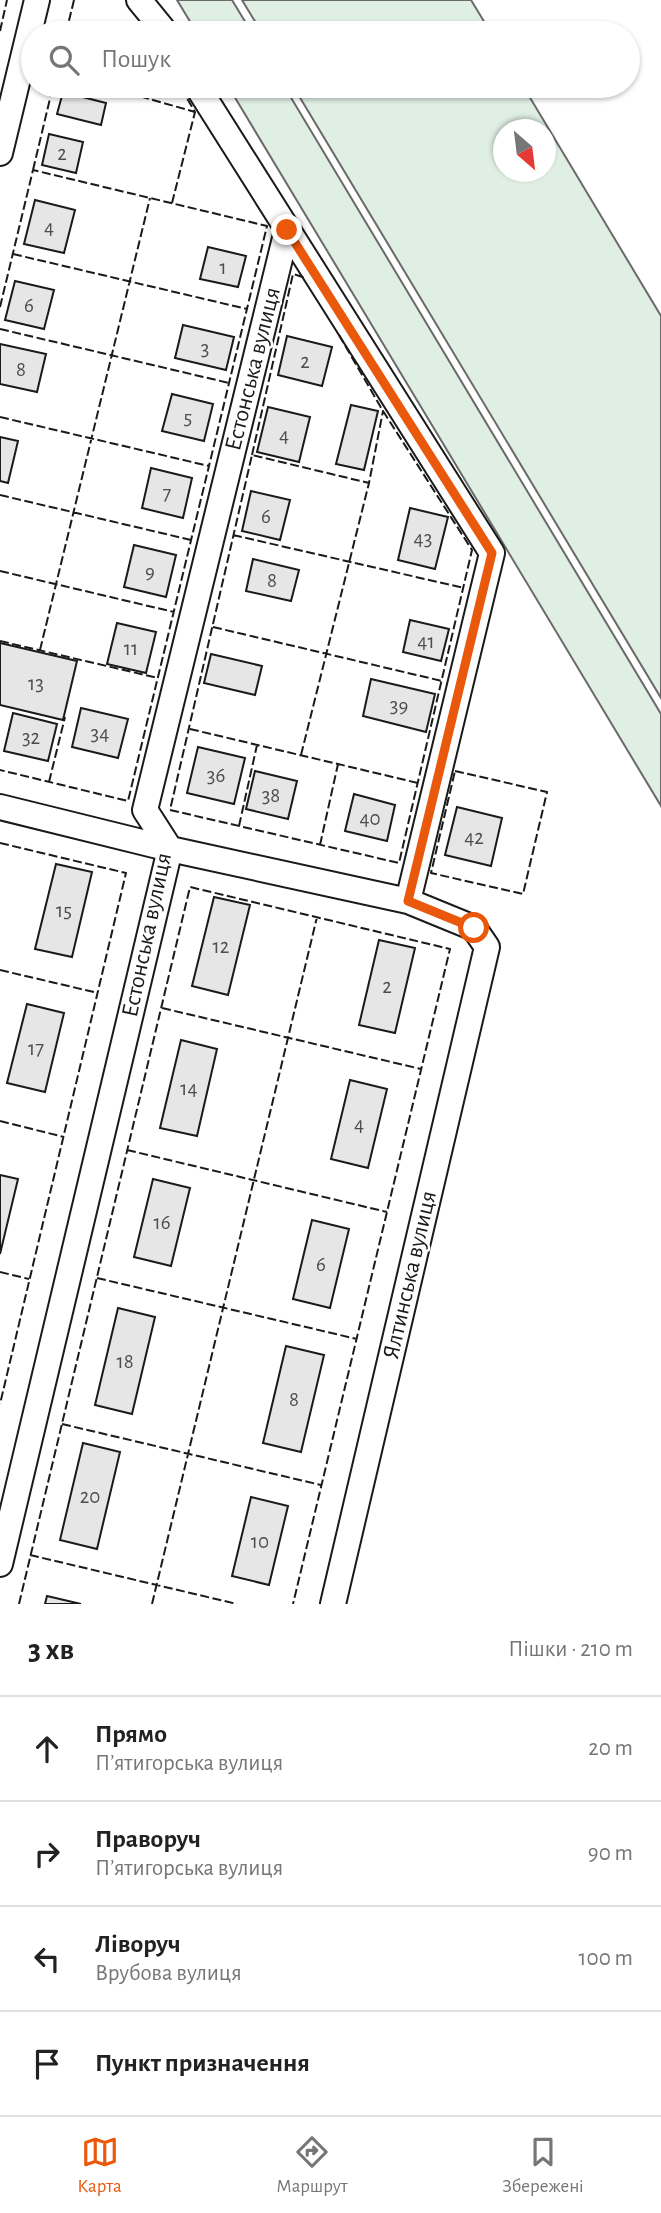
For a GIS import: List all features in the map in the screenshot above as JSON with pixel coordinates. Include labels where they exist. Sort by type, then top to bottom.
[{"type":"street","points":[[32,21],[37,0]]},
{"type":"street","points":[[139,0],[156,21]]},
{"type":"street","points":[[0,153],[21,66]]},
{"type":"street","points":[[0,807],[170,849],[408,901],[492,553],[204,98]]},
{"type":"street","name":"Естонська вулиця","points":[[0,1564],[170,849],[145,810],[287,230]]},
{"type":"street","name":"Ялтинська вулиця","points":[[333,1604],[487,947],[474,928],[408,901]]},
{"type":"green space","points":[[177,0],[232,0],[245,21],[190,21]]},
{"type":"green space","points":[[242,0],[471,0],[484,21],[255,21]]},
{"type":"green space","points":[[235,98],[291,98],[661,714],[661,806]]},
{"type":"green space","points":[[300,98],[530,98],[543,119],[493,119],[493,182],[556,182],[556,141],[661,316],[661,698]]},
{"type":"building","points":[[61,98],[86,98],[106,103],[101,125],[57,114]]},
{"type":"building","points":[[49,134],[83,142],[76,173],[42,165]]},
{"type":"building","points":[[35,200],[75,210],[64,253],[24,244]]},
{"type":"building","points":[[208,247],[246,256],[238,287],[200,279]]},
{"type":"building","points":[[15,281],[54,290],[44,329],[5,320]]},
{"type":"building","points":[[183,325],[234,337],[226,370],[175,358]]},
{"type":"building","points":[[287,336],[332,347],[322,386],[278,375]]},
{"type":"building","points":[[0,344],[46,354],[37,392],[0,384]]},
{"type":"building","points":[[172,394],[213,404],[204,441],[162,431]]},
{"type":"building","points":[[351,405],[378,411],[364,470],[336,464]]},
{"type":"building","points":[[268,407],[310,417],[299,462],[257,452]]},
{"type":"building","points":[[0,437],[18,441],[8,483],[0,481]]},
{"type":"building","points":[[151,468],[192,478],[183,518],[142,508]]},
{"type":"building","points":[[251,491],[290,500],[280,540],[242,531]]},
{"type":"building","points":[[410,508],[448,517],[435,569],[398,560]]},
{"type":"building","points":[[134,545],[176,555],[166,597],[124,587]]},
{"type":"building","points":[[253,559],[299,570],[291,601],[246,591]]},
{"type":"building","points":[[410,620],[449,629],[441,661],[403,652]]},
{"type":"building","points":[[117,623],[156,632],[146,673],[107,664]]},
{"type":"building","points":[[0,643],[77,661],[63,720],[0,705]]},
{"type":"building","points":[[211,654],[262,666],[255,695],[204,683]]},
{"type":"building","points":[[371,679],[435,694],[426,732],[363,716]]},
{"type":"building","points":[[81,708],[128,719],[118,758],[72,747]]},
{"type":"building","points":[[13,713],[57,724],[48,761],[4,751]]},
{"type":"building","points":[[198,747],[245,758],[234,804],[187,793]]},
{"type":"building","points":[[255,771],[297,781],[288,819],[246,809]]},
{"type":"building","points":[[354,794],[395,805],[387,841],[345,831]]},
{"type":"building","points":[[457,807],[502,818],[491,866],[445,855]]},
{"type":"building","points":[[56,864],[92,872],[72,957],[35,949]]},
{"type":"building","points":[[214,897],[250,905],[228,995],[192,986]]},
{"type":"building","points":[[379,940],[415,948],[395,1033],[359,1025]]},
{"type":"building","points":[[27,1004],[64,1013],[45,1092],[7,1083]]},
{"type":"building","points":[[181,1040],[217,1049],[197,1136],[160,1128]]},
{"type":"building","points":[[350,1080],[387,1089],[368,1168],[331,1159]]},
{"type":"building","points":[[0,1175],[18,1179],[0,1254]]},
{"type":"building","points":[[153,1179],[190,1188],[171,1266],[134,1257]]},
{"type":"building","points":[[312,1220],[349,1229],[330,1308],[293,1299]]},
{"type":"building","points":[[118,1308],[155,1317],[132,1414],[95,1405]]},
{"type":"building","points":[[286,1346],[324,1355],[301,1452],[263,1443]]},
{"type":"building","points":[[83,1443],[120,1452],[97,1549],[60,1540]]},
{"type":"building","points":[[251,1497],[288,1506],[269,1585],[232,1576]]},
{"type":"building","points":[[47,1596],[81,1604],[45,1604]]},
{"type":"fence","points":[[0,31],[7,0]]},
{"type":"fence","points":[[69,21],[74,0]]},
{"type":"fence","points":[[33,170],[50,98]]},
{"type":"fence","points":[[146,98],[195,112]]},
{"type":"fence","points":[[172,203],[195,112],[187,98]]},
{"type":"fence","points":[[0,307],[33,170],[267,226],[128,801],[0,770]]},
{"type":"fence","points":[[40,650],[150,198]]},
{"type":"fence","points":[[13,254],[247,309]]},
{"type":"fence","points":[[252,455],[293,274],[306,278]]},
{"type":"fence","points":[[0,329],[229,383]]},
{"type":"fence","points":[[339,335],[383,414]]},
{"type":"fence","points":[[383,411],[472,550],[399,863],[170,810],[252,455],[369,483],[383,411]]},
{"type":"fence","points":[[0,417],[209,466]]},
{"type":"fence","points":[[301,755],[369,483]]},
{"type":"fence","points":[[0,495],[191,540]]},
{"type":"fence","points":[[233,535],[464,588]]},
{"type":"fence","points":[[0,571],[174,612]]},
{"type":"fence","points":[[213,627],[442,681]]},
{"type":"fence","points":[[0,641],[158,678]]},
{"type":"fence","points":[[49,782],[65,717]]},
{"type":"fence","points":[[190,729],[418,783]]},
{"type":"fence","points":[[239,826],[257,745]]},
{"type":"fence","points":[[320,845],[338,764]]},
{"type":"fence","points":[[455,771],[547,792],[523,894],[431,873],[455,771]]},
{"type":"fence","points":[[0,843],[126,873],[0,1404]]},
{"type":"fence","points":[[19,1604],[190,887],[450,949],[293,1604]]},
{"type":"fence","points":[[152,1604],[317,917]]},
{"type":"fence","points":[[0,970],[98,993]]},
{"type":"fence","points":[[162,1008],[421,1069]]},
{"type":"fence","points":[[0,1121],[64,1137]]},
{"type":"fence","points":[[127,1150],[387,1212]]},
{"type":"fence","points":[[0,1272],[29,1279]]},
{"type":"fence","points":[[97,1278],[357,1339]]},
{"type":"fence","points":[[62,1424],[321,1485]]},
{"type":"fence","points":[[30,1555],[237,1604]]},
{"type":"route","points":[[287,230],[492,553],[408,901],[474,928]]}]
